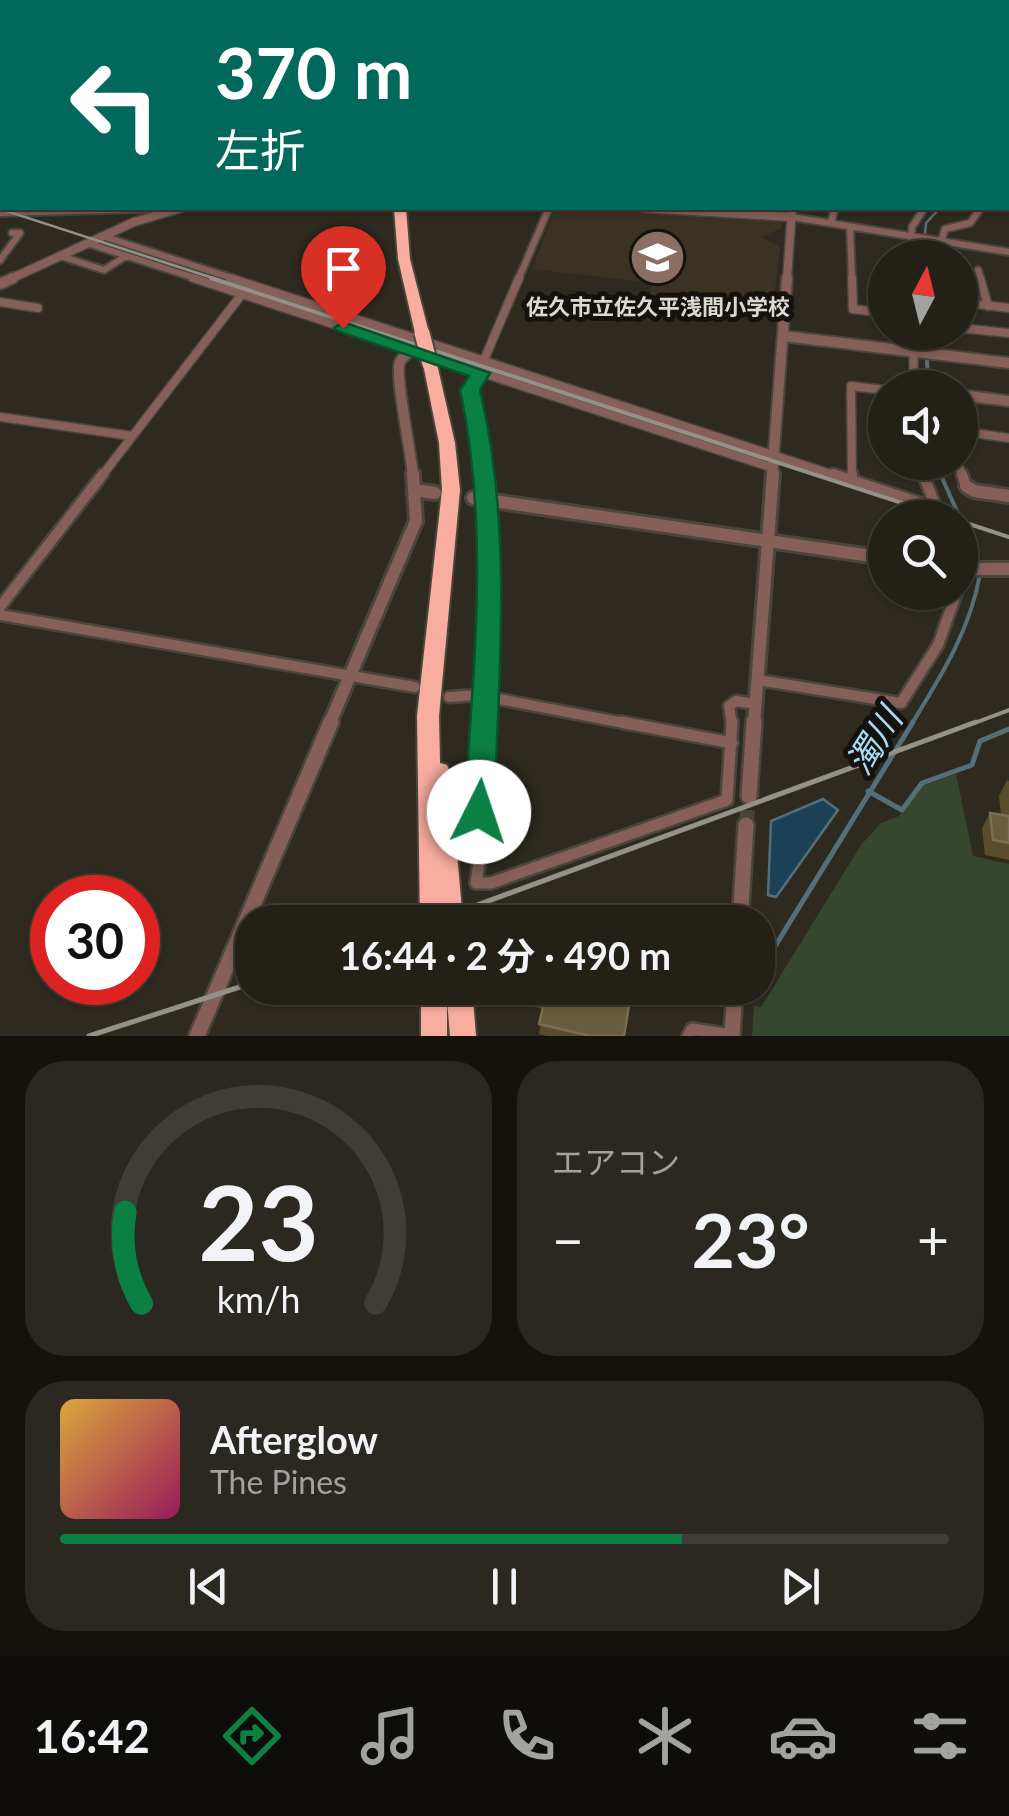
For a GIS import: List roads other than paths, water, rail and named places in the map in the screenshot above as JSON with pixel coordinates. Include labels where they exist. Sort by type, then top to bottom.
[{"type":"highway","points":[[400,210],[404,259],[448,443],[451,490],[428,716],[431,905]]},
{"type":"highway","points":[[436,662],[438,769],[450,905]]},
{"type":"highway","points":[[434,1005],[434,1036]]},
{"type":"highway","points":[[460,1005],[463,1036]]},
{"type":"street","points":[[0,213],[50,210]]},
{"type":"street","points":[[3,281],[102,236],[174,210]]},
{"type":"street","points":[[484,360],[548,210]]},
{"type":"street","points":[[718,210],[792,212],[927,240]]},
{"type":"street","points":[[831,223],[834,210]]},
{"type":"street","points":[[936,240],[946,228],[970,223],[980,210]]},
{"type":"street","points":[[749,796],[792,212]]},
{"type":"street","points":[[912,238],[922,212]]},
{"type":"street","points":[[850,227],[852,309],[868,311]]},
{"type":"street","points":[[0,260],[16,233],[30,234]]},
{"type":"street","points":[[102,236],[927,505],[934,502],[925,480]]},
{"type":"street","points":[[87,244],[773,468]]},
{"type":"street","points":[[978,247],[1009,252]]},
{"type":"street","points":[[60,256],[104,270],[126,256]]},
{"type":"street","points":[[978,270],[988,306]]},
{"type":"street","points":[[0,607],[242,294]]},
{"type":"street","points":[[0,302],[38,308]]},
{"type":"street","points":[[978,305],[1009,308]]},
{"type":"street","points":[[978,330],[1009,333]]},
{"type":"street","points":[[782,336],[1009,363]]},
{"type":"street","points":[[197,1036],[416,520],[410,439],[397,380],[398,362],[411,350]]},
{"type":"street","points":[[915,370],[916,351]]},
{"type":"street","points":[[481,373],[470,390],[480,435],[478,499],[489,608],[479,812],[482,846],[476,883],[482,885],[727,800],[732,743],[729,706],[736,702],[756,704]]},
{"type":"street","points":[[852,480],[851,386],[868,388]]},
{"type":"street","points":[[978,397],[1009,401]]},
{"type":"street","points":[[0,416],[132,436]]},
{"type":"street","points":[[978,434],[1009,438]]},
{"type":"street","points":[[964,480],[974,491],[1009,496]]},
{"type":"street","points":[[414,490],[435,493]]},
{"type":"street","points":[[478,499],[868,555]]},
{"type":"street","points":[[978,570],[1009,570]]},
{"type":"street","points":[[758,680],[901,702],[938,645],[951,610]]},
{"type":"street","points":[[0,615],[415,687]]},
{"type":"street","points":[[449,696],[478,695],[732,743]]},
{"type":"street","points":[[741,905],[746,825]]},
{"type":"street","points":[[694,1033],[732,1036],[734,1005]]},
{"type":"water","points":[[823,799],[838,810],[776,897],[768,895],[771,821]]},
{"type":"waterway","name":"濁川","points":[[925,240],[926,223],[938,210]]},
{"type":"waterway","name":"濁川","points":[[927,350],[927,370]]},
{"type":"waterway","name":"濁川","points":[[943,480],[952,500]]},
{"type":"waterway","name":"濁川","points":[[911,725],[962,634],[980,574]]},
{"type":"waterway","name":"濁川","points":[[870,792],[913,722]]},
{"type":"waterway","points":[[870,792],[902,810],[922,783],[972,765],[980,741],[1009,729]]},
{"type":"waterway","name":"濁川","points":[[775,946],[870,792]]},
{"type":"tunnel","points":[[746,825],[749,796]]},
{"type":"railway","points":[[3,210],[219,280]]},
{"type":"railway","points":[[211,278],[893,500]]},
{"type":"railway","points":[[978,527],[1009,537]]},
{"type":"railway","points":[[969,725],[1009,710]]},
{"type":"railway","points":[[477,905],[976,722]]},
{"type":"railway","points":[[89,1036],[235,989]]},
{"type":"place","name":"佐久市立佐久平浅間小学校","points":[[658,258]]}]
